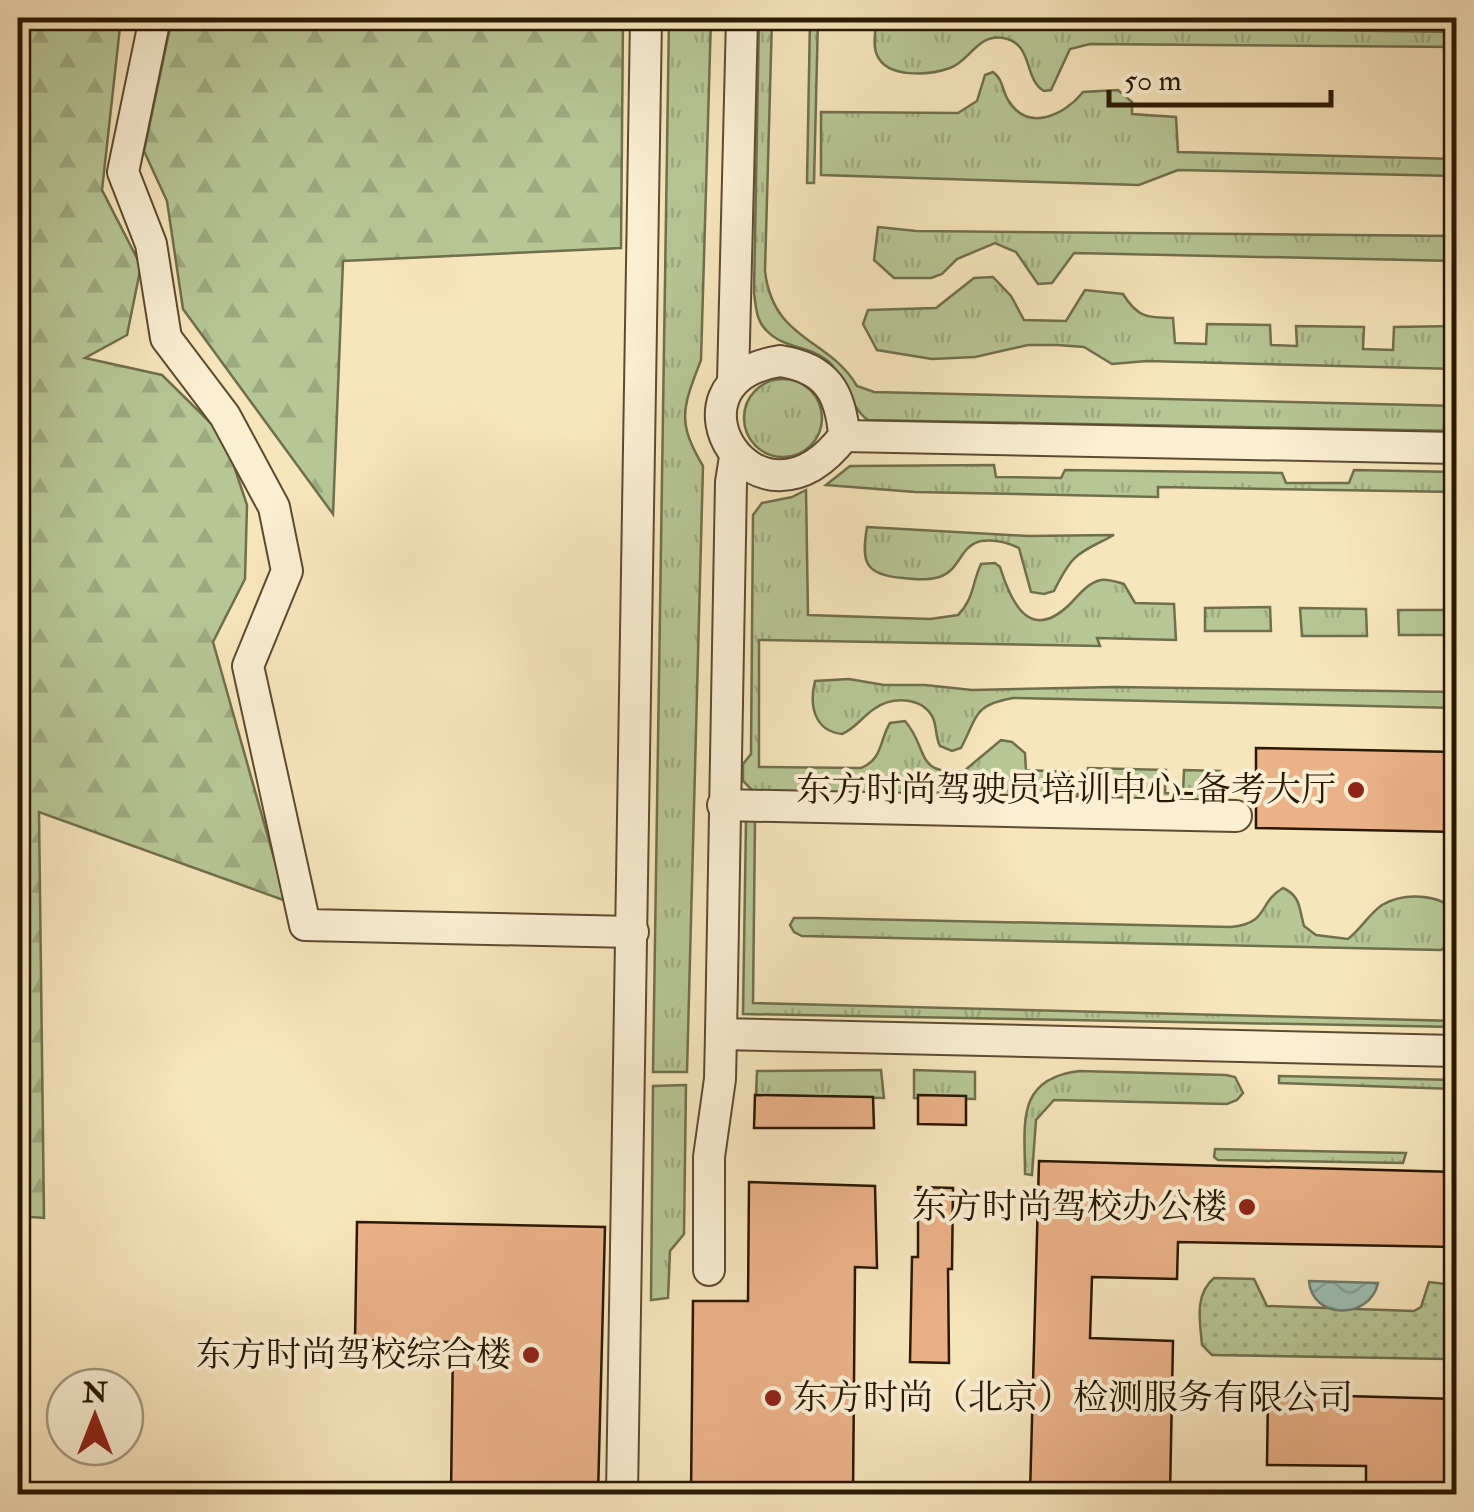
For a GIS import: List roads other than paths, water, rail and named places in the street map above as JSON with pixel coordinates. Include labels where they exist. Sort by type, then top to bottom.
[{"type":"street","points":[[154,18],[123,172],[151,244],[166,338],[225,416],[274,507],[287,571],[248,666],[305,925],[632,932]]},
{"type":"street","points":[[622,1494],[646,18]]},
{"type":"street","points":[[733,382],[742,18]]},
{"type":"street","points":[[708,1270],[709,1157],[720,1079],[723,805],[734,457],[718,422],[721,403],[733,382],[758,365],[780,361],[800,364],[832,388],[842,411],[844,436]]},
{"type":"street","points":[[734,457],[760,473],[782,476],[816,465],[844,436],[1456,448]]},
{"type":"street","points":[[723,805],[1236,816]]},
{"type":"street","points":[[721,1034],[1456,1050]]},
{"type":"water","points":[[1309,1281],[1378,1283],[1364,1304],[1342,1310],[1320,1303],[1312,1294]]},
{"type":"place","name":"东方时尚驾驶员培训中心-备考大厅","points":[[1356,790]]},
{"type":"place","name":"东方时尚驾校办公楼","points":[[1247,1207]]},
{"type":"place","name":"东方时尚驾校综合楼","points":[[531,1355]]},
{"type":"place","name":"东方时尚（北京）检测服务有限公司","points":[[773,1398]]}]
